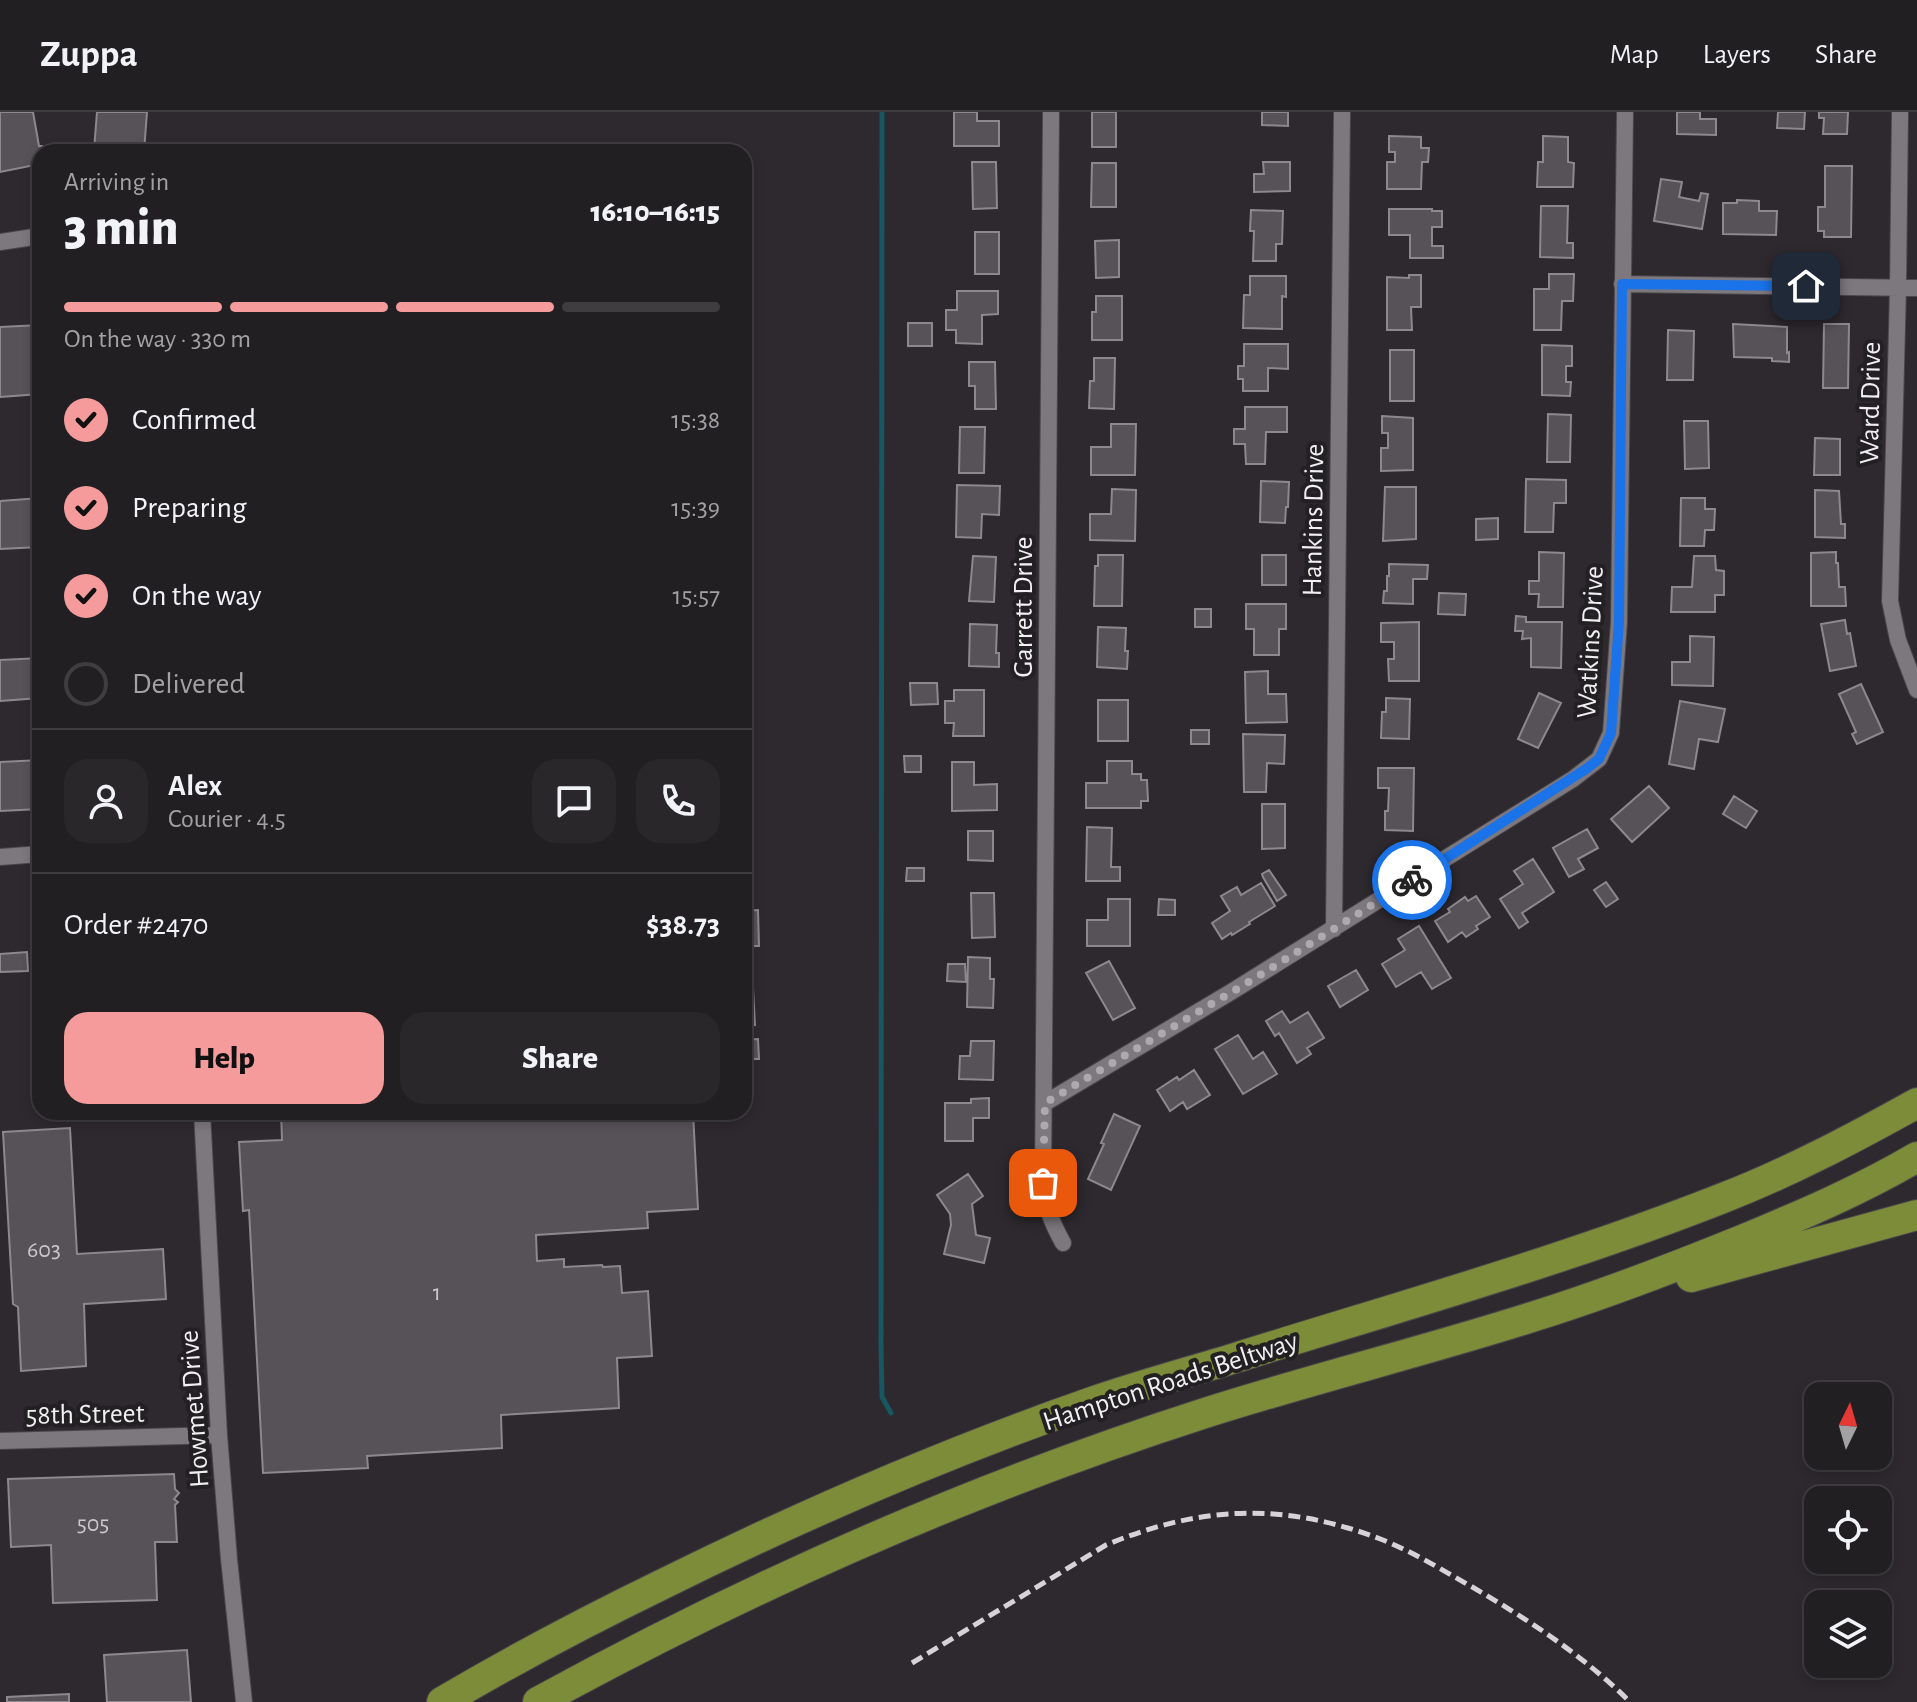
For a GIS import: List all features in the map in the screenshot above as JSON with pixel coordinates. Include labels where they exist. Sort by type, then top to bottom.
[{"type":"highway","points":[[1877,1125],[1917,1095]]},
{"type":"highway","name":"Hampton Roads Beltway","points":[[442,1702],[702,1564],[853,1495],[1092,1402],[1580,1250],[1724,1198],[1802,1163],[1917,1103]]},
{"type":"highway","name":"Hampton Roads Beltway","points":[[538,1702],[699,1617],[910,1522],[1014,1481],[1200,1415],[1534,1316],[1687,1262],[1801,1216],[1917,1157]]},
{"type":"highway","points":[[1534,1316],[1740,1265],[1917,1215]]},
{"type":"street","name":"Garrett Drive","points":[[1051,112],[1044,1198],[1063,1243]]},
{"type":"street","name":"Hankins Drive","points":[[1334,929],[1342,112]]},
{"type":"street","name":"Watkins Drive","points":[[1045,1103],[1334,929],[1573,779],[1599,759],[1611,733],[1619,622],[1625,112]]},
{"type":"street","name":"Ward Drive","points":[[1900,112],[1890,601],[1898,640],[1917,690]]},
{"type":"street","points":[[0,242],[32,237]]},
{"type":"street","points":[[1622,284],[1917,288]]},
{"type":"street","points":[[0,857],[32,855]]},
{"type":"street","name":"Howmet Drive","points":[[202,1120],[219,1435],[244,1702]]},
{"type":"street","name":"58th Street","points":[[0,1441],[219,1435]]},
{"type":"building","points":[[0,112],[33,112],[39,144],[32,144],[32,166],[0,172]]},
{"type":"building","points":[[97,112],[147,112],[145,144],[94,144]]},
{"type":"building","points":[[954,112],[977,112],[977,121],[999,121],[999,146],[954,146]]},
{"type":"building","points":[[1092,112],[1116,112],[1116,147],[1092,147]]},
{"type":"building","points":[[1262,112],[1288,112],[1288,126],[1262,125]]},
{"type":"building","points":[[1677,112],[1700,112],[1700,119],[1716,119],[1716,135],[1677,134]]},
{"type":"building","points":[[1778,112],[1805,112],[1804,129],[1777,128]]},
{"type":"building","points":[[1819,112],[1848,112],[1847,134],[1823,134],[1824,118],[1819,118]]},
{"type":"building","points":[[1389,136],[1421,137],[1421,148],[1429,148],[1428,162],[1422,162],[1421,189],[1387,189],[1387,162],[1395,162],[1395,152],[1389,152]]},
{"type":"building","points":[[1543,136],[1568,137],[1568,162],[1574,163],[1573,187],[1537,187],[1538,162],[1543,162]]},
{"type":"building","points":[[972,162],[996,162],[997,208],[973,209]]},
{"type":"building","points":[[1263,162],[1290,162],[1290,191],[1254,192],[1254,174],[1264,174]]},
{"type":"building","points":[[1092,163],[1116,163],[1116,207],[1091,207]]},
{"type":"building","points":[[1825,166],[1852,166],[1851,237],[1824,237],[1824,231],[1818,231],[1818,207],[1825,207]]},
{"type":"building","points":[[1661,179],[1682,182],[1679,197],[1699,201],[1701,193],[1708,194],[1702,229],[1654,221]]},
{"type":"building","points":[[1737,200],[1759,201],[1759,211],[1777,211],[1776,235],[1723,234],[1723,203],[1737,203]]},
{"type":"building","points":[[1541,206],[1568,206],[1567,243],[1573,243],[1573,258],[1540,257]]},
{"type":"building","points":[[1389,209],[1442,211],[1442,227],[1432,227],[1432,246],[1443,246],[1443,258],[1410,258],[1410,235],[1389,235]]},
{"type":"building","points":[[1251,210],[1283,211],[1282,244],[1276,244],[1276,261],[1253,261]]},
{"type":"building","points":[[975,232],[999,232],[999,274],[975,274]]},
{"type":"building","points":[[1119,240],[1119,277],[1096,278],[1095,241]]},
{"type":"building","points":[[1549,274],[1574,274],[1573,301],[1562,301],[1561,330],[1534,330],[1534,289],[1549,289]]},
{"type":"building","points":[[1409,275],[1421,275],[1421,307],[1411,307],[1412,330],[1387,330],[1387,277],[1409,278]]},
{"type":"building","points":[[1250,276],[1286,276],[1286,297],[1282,296],[1282,329],[1243,328],[1244,295],[1250,295]]},
{"type":"building","points":[[957,291],[998,291],[998,314],[982,315],[982,344],[956,343],[956,330],[946,330],[946,310],[957,310]]},
{"type":"building","points":[[1096,296],[1122,296],[1122,340],[1092,340],[1092,312],[1096,312]]},
{"type":"building","points":[[908,323],[932,323],[932,346],[908,346]]},
{"type":"building","points":[[1733,324],[1787,327],[1789,362],[1772,361],[1772,358],[1734,357]]},
{"type":"building","points":[[1824,324],[1849,324],[1848,388],[1823,388]]},
{"type":"building","points":[[32,325],[32,395],[0,397],[0,327]]},
{"type":"building","points":[[1668,330],[1694,331],[1693,380],[1667,380]]},
{"type":"building","points":[[1244,344],[1288,344],[1288,369],[1268,368],[1268,391],[1243,391],[1243,379],[1238,379],[1238,366],[1244,366]]},
{"type":"building","points":[[1542,345],[1572,346],[1572,366],[1566,366],[1566,382],[1571,382],[1570,396],[1542,395]]},
{"type":"building","points":[[1390,350],[1414,350],[1414,401],[1390,401]]},
{"type":"building","points":[[1094,358],[1115,358],[1114,409],[1089,408]]},
{"type":"building","points":[[969,362],[995,362],[996,409],[975,409],[975,386],[969,386]]},
{"type":"building","points":[[1245,407],[1287,407],[1287,432],[1266,432],[1265,464],[1246,464],[1245,444],[1234,444],[1234,429],[1245,429]]},
{"type":"building","points":[[1548,414],[1571,415],[1570,462],[1547,462]]},
{"type":"building","points":[[1382,416],[1413,418],[1413,470],[1381,471],[1381,448],[1388,448],[1388,433],[1382,433]]},
{"type":"building","points":[[1684,421],[1708,421],[1709,468],[1685,469]]},
{"type":"building","points":[[1111,424],[1136,424],[1135,475],[1091,475],[1091,447],[1111,447]]},
{"type":"building","points":[[960,427],[985,427],[984,473],[959,473]]},
{"type":"building","points":[[1815,438],[1840,439],[1840,475],[1814,475]]},
{"type":"building","points":[[1526,479],[1566,480],[1566,503],[1554,503],[1553,532],[1525,532]]},
{"type":"building","points":[[1261,481],[1289,482],[1285,523],[1260,522]]},
{"type":"building","points":[[957,485],[1000,486],[999,515],[982,514],[981,538],[956,537]]},
{"type":"building","points":[[1385,487],[1416,487],[1416,539],[1383,541]]},
{"type":"building","points":[[1112,489],[1136,490],[1135,541],[1090,540],[1090,514],[1111,514]]},
{"type":"building","points":[[1815,490],[1839,491],[1845,538],[1815,537]]},
{"type":"building","points":[[1681,498],[1705,498],[1705,509],[1715,509],[1714,530],[1705,530],[1704,546],[1680,546]]},
{"type":"building","points":[[32,499],[32,547],[0,549],[0,501]]},
{"type":"building","points":[[1498,518],[1498,539],[1476,540],[1476,519]]},
{"type":"building","points":[[1539,552],[1564,553],[1563,607],[1538,607],[1539,594],[1529,594],[1529,581],[1539,581]]},
{"type":"building","points":[[1836,552],[1839,587],[1845,587],[1846,606],[1811,606],[1811,553]]},
{"type":"building","points":[[1098,555],[1123,555],[1122,606],[1094,606]]},
{"type":"building","points":[[1262,555],[1286,555],[1286,585],[1262,585]]},
{"type":"building","points":[[973,556],[996,557],[994,602],[969,601]]},
{"type":"building","points":[[1694,556],[1715,556],[1716,570],[1724,571],[1724,595],[1715,595],[1715,612],[1671,612],[1672,587],[1692,587]]},
{"type":"building","points":[[1389,564],[1428,565],[1427,579],[1413,579],[1413,604],[1383,603]]},
{"type":"building","points":[[1439,593],[1466,594],[1465,615],[1438,614]]},
{"type":"building","points":[[1246,604],[1286,604],[1286,629],[1279,629],[1279,655],[1254,655],[1254,629],[1246,629]]},
{"type":"building","points":[[1195,609],[1211,609],[1211,627],[1195,627]]},
{"type":"building","points":[[1516,616],[1526,617],[1526,622],[1562,622],[1561,668],[1531,667],[1531,638],[1522,639],[1523,631],[1515,631]]},
{"type":"building","points":[[1845,620],[1856,666],[1830,671],[1821,624]]},
{"type":"building","points":[[1419,622],[1419,681],[1389,681],[1388,659],[1394,659],[1394,642],[1381,642],[1381,623]]},
{"type":"building","points":[[970,624],[997,625],[999,667],[969,666]]},
{"type":"building","points":[[1098,627],[1126,628],[1127,669],[1097,667]]},
{"type":"building","points":[[1690,636],[1714,637],[1713,686],[1672,685],[1672,662],[1690,662]]},
{"type":"building","points":[[32,658],[32,699],[0,701],[0,660]]},
{"type":"building","points":[[1268,671],[1268,694],[1286,694],[1287,722],[1246,723],[1245,672]]},
{"type":"building","points":[[910,683],[937,683],[938,704],[911,705]]},
{"type":"building","points":[[1861,684],[1883,732],[1857,744],[1852,734],[1856,732],[1839,694]]},
{"type":"building","points":[[954,690],[984,690],[984,736],[953,736],[954,723],[945,723],[945,701],[954,701]]},
{"type":"building","points":[[1539,693],[1561,703],[1538,748],[1518,739]]},
{"type":"building","points":[[1386,698],[1410,699],[1409,739],[1381,738]]},
{"type":"building","points":[[1098,700],[1128,700],[1128,741],[1098,741]]},
{"type":"building","points":[[1680,701],[1725,709],[1718,742],[1699,739],[1694,769],[1669,764]]},
{"type":"building","points":[[1191,730],[1209,730],[1209,744],[1191,744]]},
{"type":"building","points":[[1243,734],[1285,735],[1284,764],[1267,763],[1266,792],[1244,792]]},
{"type":"building","points":[[904,756],[921,756],[921,772],[905,772]]},
{"type":"building","points":[[32,760],[32,809],[0,811],[0,762]]},
{"type":"building","points":[[1107,761],[1132,761],[1132,774],[1141,774],[1141,780],[1147,780],[1148,801],[1141,801],[1141,808],[1086,808],[1086,783],[1107,783]]},
{"type":"building","points":[[952,762],[974,762],[974,785],[997,784],[997,810],[952,811]]},
{"type":"building","points":[[1378,768],[1414,768],[1413,831],[1385,830],[1389,788],[1378,788]]},
{"type":"building","points":[[1649,786],[1669,808],[1632,842],[1611,819]]},
{"type":"building","points":[[1734,796],[1757,811],[1746,828],[1723,814]]},
{"type":"building","points":[[1262,804],[1285,804],[1285,848],[1262,849]]},
{"type":"building","points":[[1087,827],[1112,828],[1111,867],[1120,867],[1120,881],[1086,881]]},
{"type":"building","points":[[1587,829],[1598,848],[1578,859],[1584,869],[1569,877],[1553,848]]},
{"type":"building","points":[[968,831],[993,831],[993,861],[968,860]]},
{"type":"building","points":[[1533,859],[1554,892],[1522,913],[1528,922],[1519,928],[1500,899],[1523,884],[1514,871]]},
{"type":"building","points":[[907,868],[924,868],[924,881],[906,881]]},
{"type":"building","points":[[1269,870],[1286,895],[1277,901],[1262,874]]},
{"type":"building","points":[[1606,882],[1618,899],[1606,907],[1594,890]]},
{"type":"building","points":[[1261,883],[1275,906],[1222,939],[1212,923],[1230,911],[1221,896],[1237,887],[1241,895]]},
{"type":"building","points":[[971,893],[994,893],[995,937],[972,938]]},
{"type":"building","points":[[1476,896],[1490,917],[1466,937],[1462,932],[1448,942],[1435,921],[1465,897],[1468,901]]},
{"type":"building","points":[[1108,899],[1130,899],[1130,946],[1087,946],[1087,920],[1108,920]]},
{"type":"building","points":[[1159,899],[1175,900],[1175,915],[1158,915]]},
{"type":"building","points":[[752,910],[758,910],[759,946],[752,946]]},
{"type":"building","points":[[1419,926],[1451,978],[1432,989],[1421,972],[1396,987],[1382,964],[1405,950],[1398,939]]},
{"type":"building","points":[[27,952],[28,971],[0,972],[0,954]]},
{"type":"building","points":[[968,957],[990,958],[990,979],[994,979],[993,1008],[967,1007]]},
{"type":"building","points":[[1109,961],[1135,1008],[1113,1020],[1086,973]]},
{"type":"building","points":[[948,964],[965,964],[966,982],[947,981]]},
{"type":"building","points":[[1356,970],[1368,990],[1340,1007],[1328,986]]},
{"type":"building","points":[[752,988],[755,1025],[752,1025]]},
{"type":"building","points":[[1282,1011],[1290,1023],[1308,1012],[1324,1038],[1307,1048],[1311,1054],[1297,1063],[1279,1033],[1275,1036],[1266,1021]]},
{"type":"building","points":[[1238,1035],[1253,1059],[1263,1052],[1277,1074],[1243,1094],[1215,1049]]},
{"type":"building","points":[[752,1039],[758,1039],[759,1059],[752,1059]]},
{"type":"building","points":[[971,1041],[994,1041],[993,1080],[959,1079],[960,1056],[970,1056]]},
{"type":"building","points":[[1194,1070],[1210,1095],[1187,1109],[1183,1102],[1170,1111],[1157,1090]]},
{"type":"building","points":[[989,1098],[989,1118],[973,1118],[973,1141],[945,1141],[945,1103],[971,1103],[971,1099]]},
{"type":"building","points":[[1114,1114],[1140,1126],[1111,1190],[1088,1179]]},
{"type":"building","points":[[281,1120],[693,1120],[698,1209],[647,1212],[648,1228],[536,1235],[537,1261],[564,1259],[564,1267],[620,1266],[622,1293],[648,1291],[652,1356],[617,1358],[619,1408],[501,1415],[502,1448],[367,1456],[368,1468],[263,1473],[249,1210],[243,1211],[239,1142],[282,1140]]},
{"type":"building","points":[[70,1128],[77,1254],[163,1249],[166,1299],[84,1304],[86,1366],[21,1371],[18,1307],[13,1304],[3,1132]]},
{"type":"building","points":[[968,1174],[983,1196],[972,1204],[976,1235],[990,1238],[984,1263],[944,1254],[951,1225],[950,1214],[937,1195]]},
{"type":"building","points":[[174,1474],[175,1489],[179,1493],[174,1499],[178,1502],[175,1505],[177,1542],[155,1542],[157,1600],[53,1603],[51,1545],[11,1547],[8,1479]]},
{"type":"building","points":[[187,1650],[191,1702],[107,1702],[104,1655]]},
{"type":"building","points":[[69,1694],[69,1702],[7,1702],[7,1697]]},
{"type":"waterway","points":[[882,112],[881,1344],[882,1397],[891,1413]]},
{"type":"railway","points":[[912,1663],[1106,1545],[1176,1522],[1244,1513],[1278,1514],[1347,1528],[1418,1556],[1536,1626],[1630,1702]]},
{"type":"way so far","points":[[1043,1183],[1045,1103],[1257,977],[1412,880]]},
{"type":"route","points":[[1412,880],[1573,779],[1599,759],[1611,733],[1619,622],[1622,284],[1806,286]]}]
